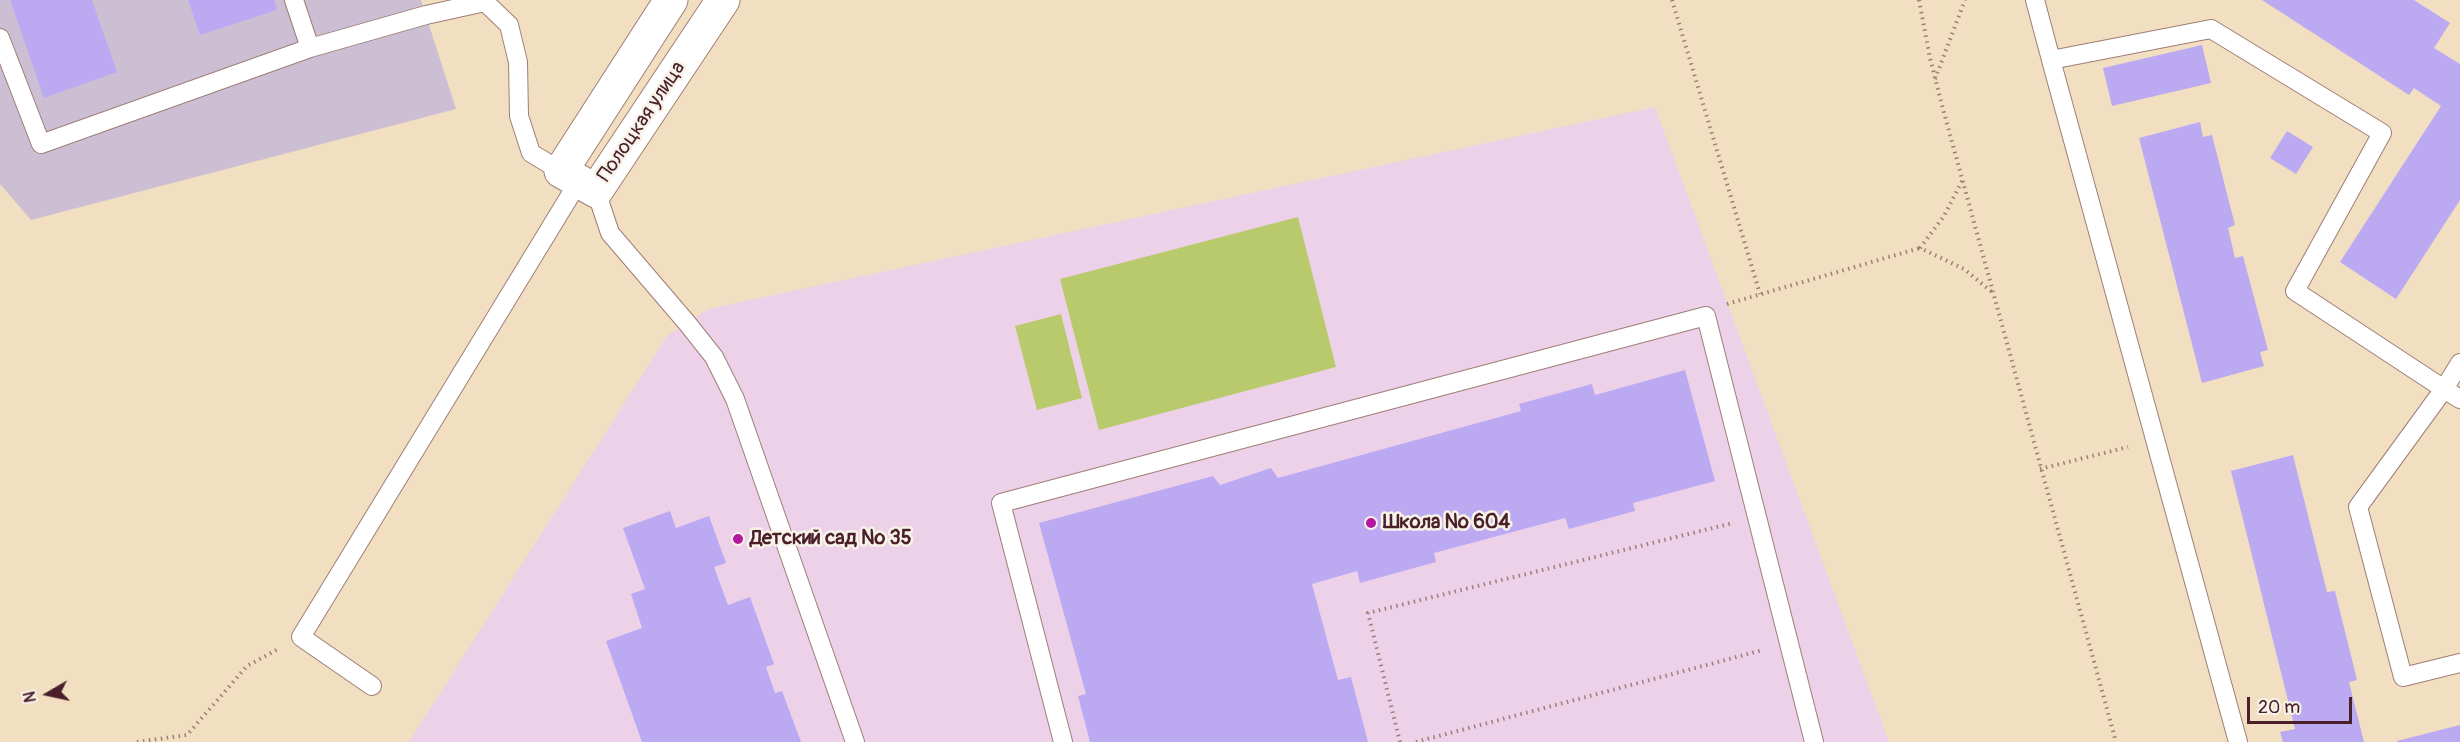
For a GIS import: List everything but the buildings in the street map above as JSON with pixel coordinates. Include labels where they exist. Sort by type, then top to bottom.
[{"type":"street","name":"Полоцкая улица","points":[[579,181],[671,0]]},
{"type":"street","name":"Полоцкая улица","points":[[579,181],[723,0]]},
{"type":"lane","points":[[294,0],[310,48]]},
{"type":"lane","points":[[2034,0],[2238,742]]},
{"type":"lane","points":[[0,38],[41,144],[310,48],[426,15],[485,2],[508,25],[518,62],[519,116],[531,153],[579,181],[609,233],[714,357],[735,399],[855,742]]},
{"type":"lane","points":[[2051,60],[2211,29],[2382,133],[2295,291],[2460,399]]},
{"type":"lane","points":[[372,686],[301,637],[579,181]]},
{"type":"lane","points":[[1063,742],[1001,503],[1706,316],[1814,742]]},
{"type":"lane","points":[[2460,363],[2444,389],[2358,507],[2403,677],[2460,663]]},
{"type":"path","points":[[1672,0],[1760,294]]},
{"type":"path","points":[[1919,0],[1935,80],[2116,742]]},
{"type":"path","points":[[1935,80],[1965,0]]},
{"type":"path","points":[[1706,316],[1727,304],[1920,249],[1944,216],[1962,181]]},
{"type":"path","points":[[1920,249],[1964,269],[1992,292]]},
{"type":"path","points":[[2040,469],[2155,440]]},
{"type":"path","points":[[1400,742],[1368,612],[1757,517]]},
{"type":"path","points":[[137,742],[187,735],[247,666],[301,637]]},
{"type":"path","points":[[1416,742],[1789,643]]},
{"type":"shaded area","points":[[0,0],[421,0],[456,109],[31,220],[0,184]]},
{"type":"shaded area","name":"Школа № 604","points":[[1655,107],[1889,742],[409,742],[667,336],[708,309]]},
{"type":"green space","points":[[1298,217],[1336,367],[1099,430],[1060,279]]},
{"type":"green space","points":[[1061,314],[1082,398],[1037,410],[1015,326]]},
{"type":"place","name":"Школа № 604","points":[[1371,523]]},
{"type":"place","name":"Детский сад № 35","points":[[738,539]]}]
